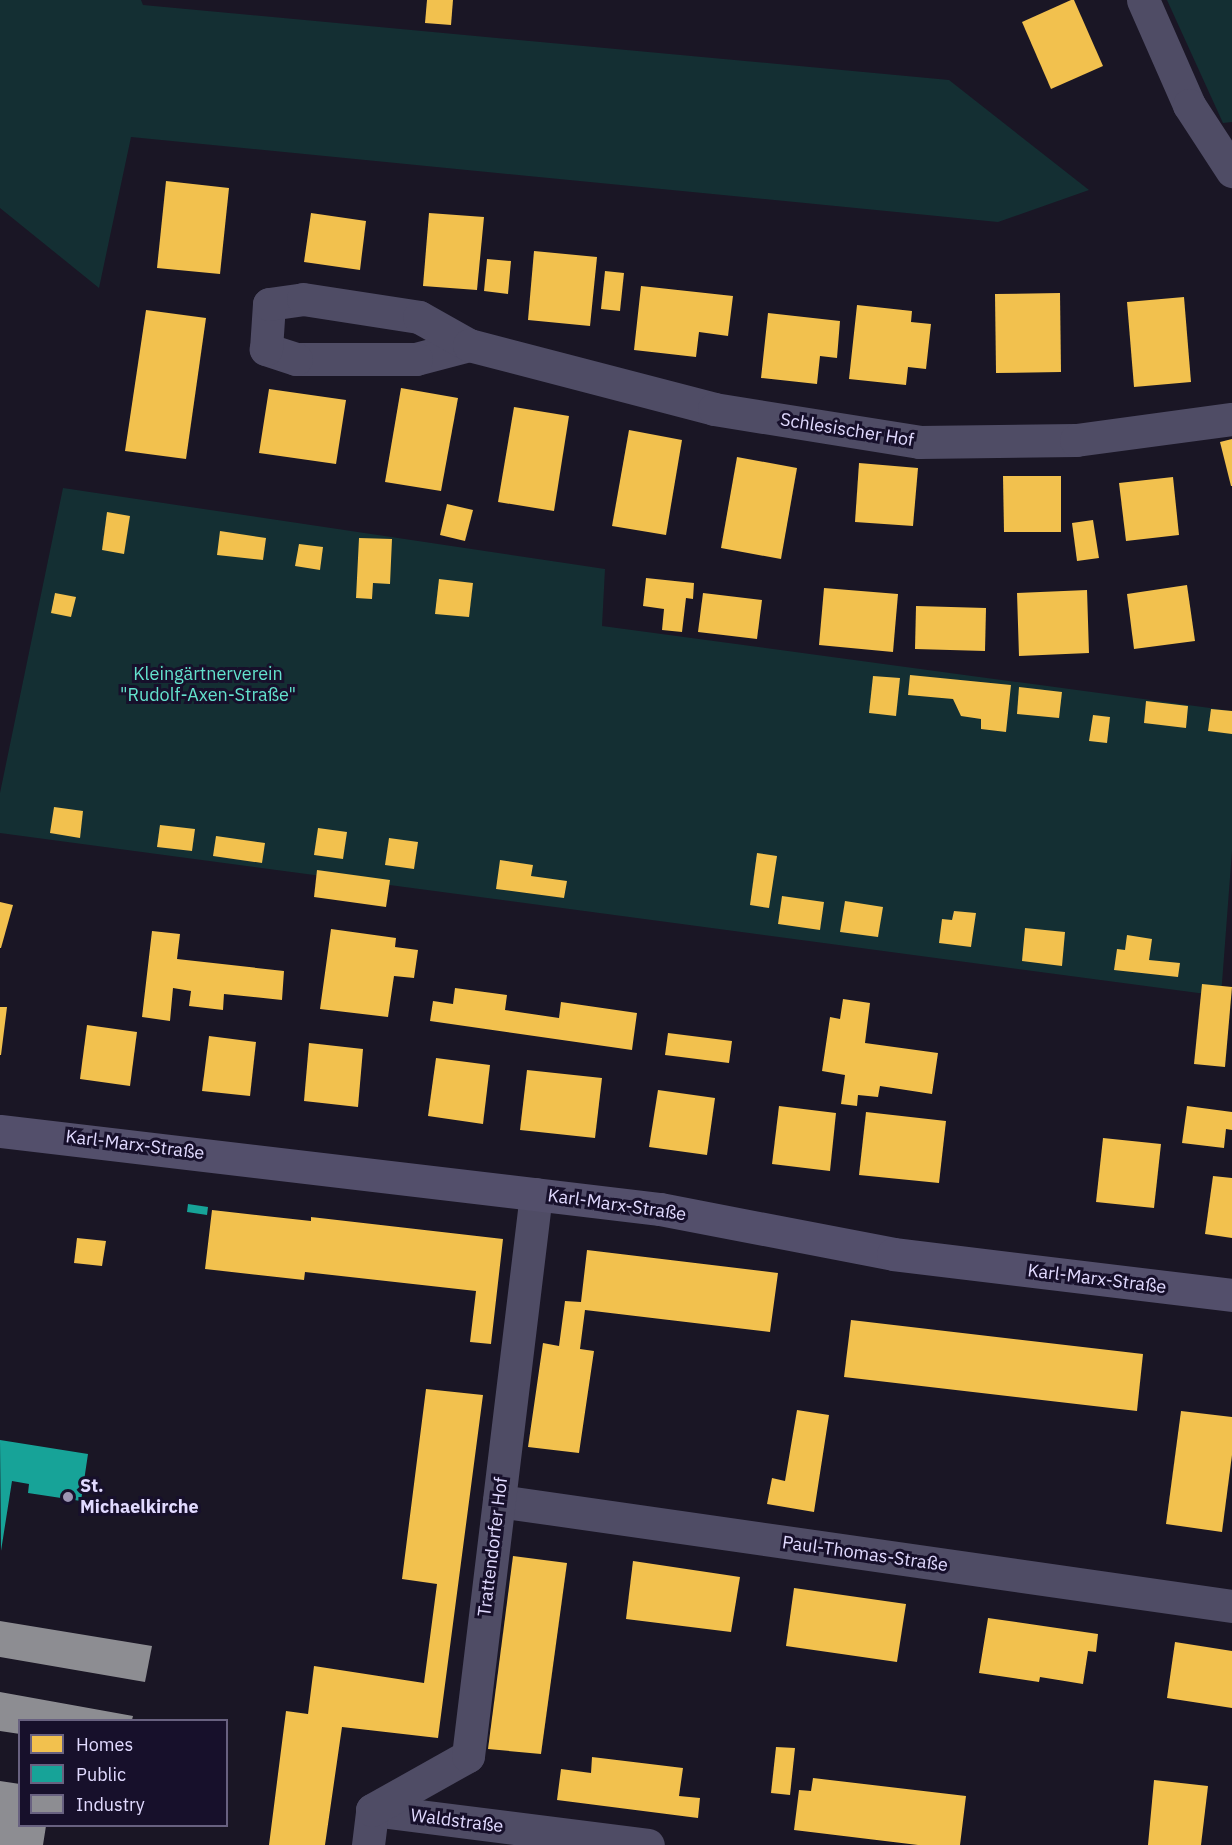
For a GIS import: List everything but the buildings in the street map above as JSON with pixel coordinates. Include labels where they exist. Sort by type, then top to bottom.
[{"type":"main road","name":"Karl-Marx-Straße","points":[[0,1131],[660,1209],[893,1254],[1232,1295]]},
{"type":"street","points":[[1143,0],[1189,105],[1232,171]]},
{"type":"street","name":"Schlesischer Hof","points":[[469,345],[416,359],[296,359],[266,349],[269,304],[303,299],[420,317],[469,345],[714,409],[919,442],[1076,440],[1232,419]]},
{"type":"street","name":"Trattendorfer Hof","points":[[372,1810],[468,1756],[536,1194]]},
{"type":"street","name":"Paul-Thomas-Straße","points":[[499,1501],[1232,1606]]},
{"type":"street","points":[[368,1845],[372,1810]]},
{"type":"street","name":"Waldstraße","points":[[372,1810],[648,1845]]},
{"type":"green space","points":[[0,0],[141,0],[143,5],[949,80],[1089,190],[998,222],[131,137],[99,288],[0,208]]},
{"type":"green space","points":[[1167,0],[1232,0],[1232,122],[1223,123]]},
{"type":"green space","name":"Kleingärtnerverein \"Rudolf-Axen-Straße\"","points":[[63,488],[605,569],[602,626],[1232,711],[1232,851],[1221,996],[0,833],[0,793]]},
{"type":"place","name":"St. Michaelkirche","points":[[68,1497]]}]
